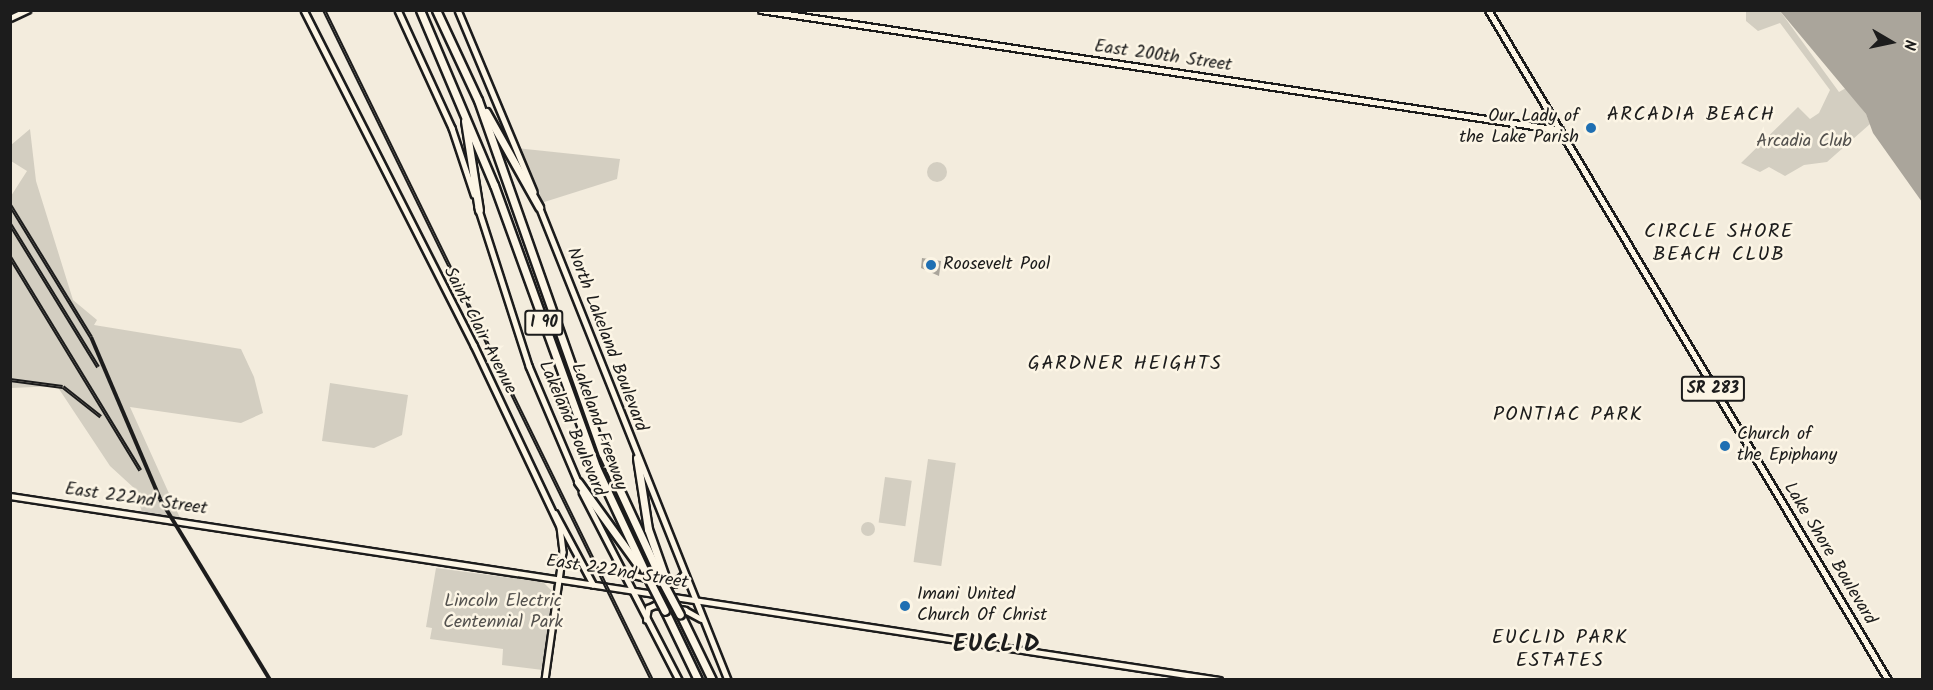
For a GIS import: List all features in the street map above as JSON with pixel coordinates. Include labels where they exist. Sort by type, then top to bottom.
[{"type":"highway","name":"Lakeland Freeway","points":[[420,10],[447,67],[596,467],[698,680]]},
{"type":"highway","name":"Lakeland Freeway","points":[[436,10],[478,100],[603,454],[664,579]]},
{"type":"highway","points":[[447,67],[476,164],[479,210]]},
{"type":"highway","points":[[478,100],[539,207]]},
{"type":"highway","points":[[637,458],[648,529],[664,579],[712,680]]},
{"type":"highway","points":[[578,482],[647,576]]},
{"type":"main road","name":"Lake Shore Boulevard","points":[[1488,10],[1888,680]]},
{"type":"street","points":[[10,18],[27,10]]},
{"type":"street","name":"Saint Clair Avenue","points":[[304,10],[474,345],[552,511],[564,542],[544,680]]},
{"type":"street","name":"Lakeland Boulevard","points":[[398,10],[452,128],[530,366],[578,482],[628,590],[679,680]]},
{"type":"street","name":"North Lakeland Boulevard","points":[[458,10],[539,207],[701,619],[728,680]]},
{"type":"street","name":"East 200th Street","points":[[761,10],[1560,130]]},
{"type":"street","name":"East 222nd Street","points":[[10,496],[1219,680]]},
{"type":"street","points":[[552,511],[592,584]]},
{"type":"street","points":[[619,572],[674,584],[684,574]]},
{"type":"street","points":[[646,622],[647,611],[655,605],[685,610],[701,619]]},
{"type":"green space","name":"Arcadia Club","points":[[1746,11],[1780,11],[1839,92],[1846,88],[1866,114],[1870,124],[1827,162],[1804,165],[1785,176],[1769,167],[1760,172],[1741,163],[1798,107],[1810,119],[1819,113],[1830,90],[1780,23],[1758,31],[1746,21]]},
{"type":"green space","points":[[30,129],[36,181],[73,300],[97,320],[94,325],[241,349],[254,377],[263,413],[241,423],[130,407],[181,520],[143,515],[134,488],[110,466],[57,386],[11,388],[11,196],[27,171],[11,161],[11,145]]},
{"type":"green space","points":[[516,148],[620,159],[617,179],[538,204]]},
{"type":"green space","points":[[937,162],[944,165],[947,172],[944,179],[937,182],[930,179],[927,172],[930,165]]},
{"type":"green space","points":[[330,383],[408,395],[402,435],[374,448],[322,441]]},
{"type":"green space","points":[[928,459],[956,463],[941,566],[914,562]]},
{"type":"green space","points":[[885,477],[912,481],[905,526],[879,523]]},
{"type":"green space","points":[[868,522],[873,524],[875,529],[873,534],[868,536],[863,534],[861,529],[863,524]]},
{"type":"green space","name":"Lincoln Electric Centennial Park","points":[[436,568],[543,582],[552,591],[543,670],[502,665],[503,649],[430,639],[432,628],[426,627]]},
{"type":"shaded area","points":[[1780,11],[1922,11],[1922,202],[1873,133],[1866,114]]},
{"type":"shaded area","name":"Roosevelt Pool","points":[[922,258],[941,261],[939,276],[921,268]]},
{"type":"railway","points":[[324,10],[652,680]]},
{"type":"railway","points":[[10,205],[91,337],[160,499],[270,680]]},
{"type":"railway","points":[[10,224],[98,367]]},
{"type":"railway","points":[[10,257],[140,470]]},
{"type":"railway","points":[[10,380],[63,387],[101,417]]},
{"type":"place","name":"Our Lady of the Lake Parish","points":[[1591,128]]},
{"type":"place","name":"Roosevelt Pool","points":[[931,265]]},
{"type":"place","name":"Church of the Epiphany","points":[[1725,446]]},
{"type":"place","name":"Imani United Church Of Christ","points":[[905,606]]},
{"type":"district","name":"ARCADIA BEACH","points":[[1691,115]]},
{"type":"district","name":"CIRCLE SHORE BEACH CLUB","points":[[1719,244]]},
{"type":"district","name":"GARDNER HEIGHTS","points":[[1125,364]]},
{"type":"district","name":"PONTIAC PARK","points":[[1568,415]]},
{"type":"district","name":"EUCLID","points":[[997,645]]},
{"type":"district","name":"EUCLID PARK ESTATES","points":[[1560,650]]}]
